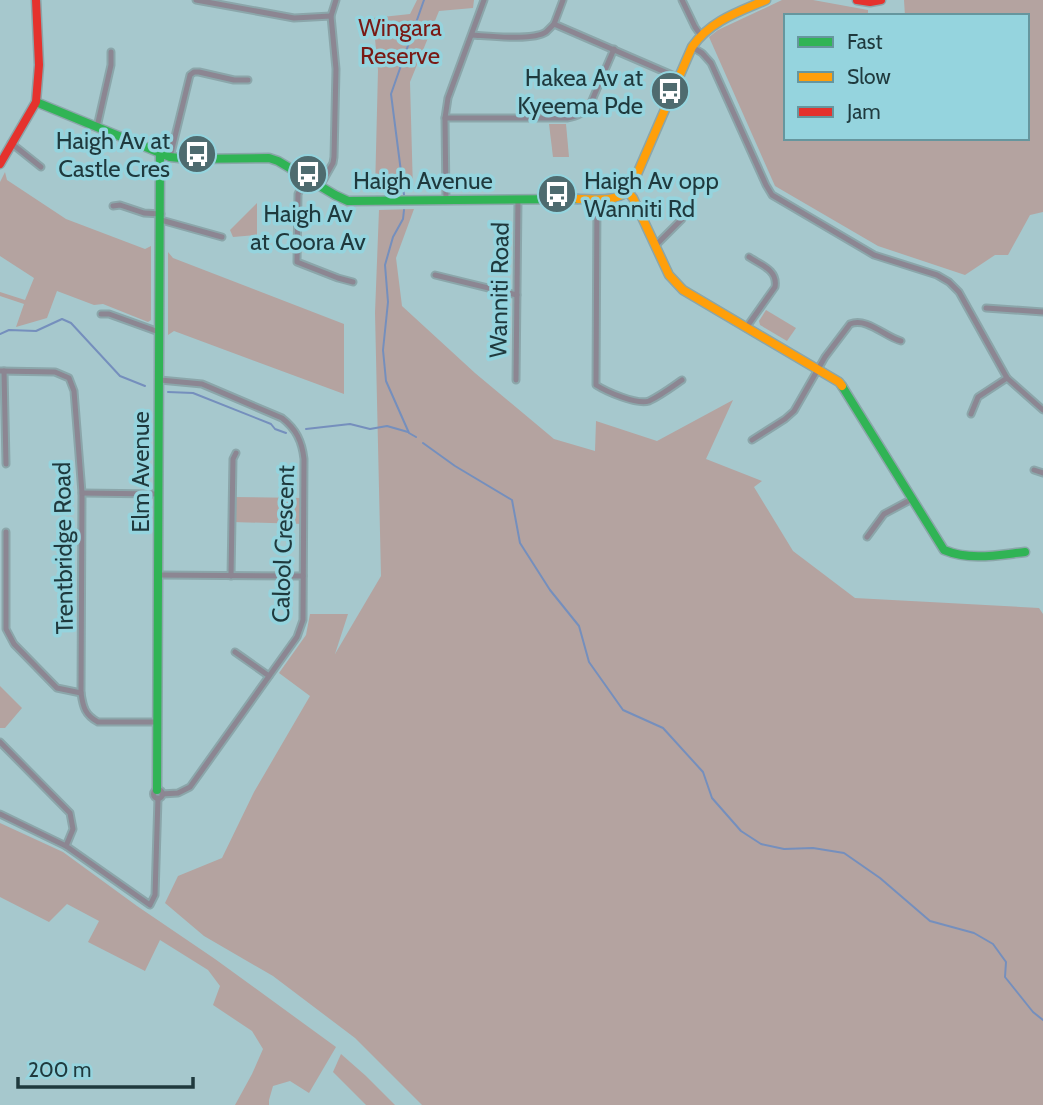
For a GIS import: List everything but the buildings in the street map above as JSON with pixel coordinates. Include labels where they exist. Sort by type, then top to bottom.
[{"type":"street","points":[[0,164],[38,94],[36,0]]},
{"type":"street","points":[[196,0],[295,18],[331,16]]},
{"type":"street","points":[[250,10],[251,0]]},
{"type":"street","points":[[320,186],[334,157],[336,69],[331,16],[336,0]]},
{"type":"street","points":[[446,200],[445,118],[448,98],[484,0]]},
{"type":"street","points":[[472,36],[539,35],[554,24],[563,0]]},
{"type":"street","points":[[682,0],[700,34]]},
{"type":"street","points":[[766,0],[712,25],[700,34],[634,184],[628,192],[669,275],[677,285],[839,382],[944,550],[953,555],[968,556],[1025,552]]},
{"type":"street","points":[[857,0],[881,0]]},
{"type":"street","points":[[554,24],[679,78]]},
{"type":"street","points":[[692,47],[711,63],[772,195],[874,255],[937,275],[949,282],[960,292],[1007,378],[1043,410]]},
{"type":"street","points":[[445,118],[576,116],[590,105],[614,48]]},
{"type":"street","points":[[97,127],[111,65],[111,52]]},
{"type":"street","points":[[165,155],[190,75],[200,72],[234,80],[248,80]]},
{"type":"street","name":"Haigh Avenue","points":[[36,102],[165,155],[189,159],[278,161],[348,201],[597,199],[621,198],[628,192]]},
{"type":"street","points":[[11,143],[41,167]]},
{"type":"street","name":"Elm Avenue","points":[[66,846],[150,905],[155,895],[159,794],[159,332],[165,155]]},
{"type":"street","points":[[306,178],[298,194],[297,262],[353,282]]},
{"type":"street","name":"Wanniti Road","points":[[516,380],[518,199]]},
{"type":"street","points":[[597,199],[596,385],[641,402],[649,401],[682,380]]},
{"type":"street","points":[[113,206],[120,205],[222,237]]},
{"type":"street","points":[[656,245],[682,219],[685,211]]},
{"type":"street","points":[[746,328],[775,287],[776,279],[773,272],[749,257]]},
{"type":"street","points":[[435,275],[517,295]]},
{"type":"street","points":[[986,308],[1043,312]]},
{"type":"street","points":[[102,314],[109,314],[159,332]]},
{"type":"street","points":[[752,440],[794,411],[850,324],[855,321],[862,322],[901,341]]},
{"type":"street","points":[[2,371],[6,464]]},
{"type":"street","name":"Trentbridge Road","points":[[2,371],[55,372],[69,378],[74,391],[82,493],[81,693],[85,712],[98,722],[157,722]]},
{"type":"street","points":[[971,414],[978,397],[1007,378]]},
{"type":"street","name":"Calool Crescent","points":[[159,794],[178,793],[190,787],[297,637],[303,620],[304,459],[299,436],[282,418],[202,384],[160,380]]},
{"type":"street","points":[[231,576],[233,459],[236,453]]},
{"type":"street","points":[[1034,470],[1043,474]]},
{"type":"street","points":[[82,493],[158,494]]},
{"type":"street","points":[[867,537],[884,514],[912,499]]},
{"type":"street","points":[[6,532],[6,629],[14,644],[57,688],[81,693]]},
{"type":"street","points":[[158,575],[303,576]]},
{"type":"street","points":[[235,652],[269,676]]},
{"type":"street","points":[[0,742],[70,813],[73,828],[66,846],[0,814]]},
{"type":"green space","name":"Wingara Reserve","points":[[417,0],[474,0],[473,8],[439,11],[410,82],[413,191],[375,191],[378,70],[373,18],[410,14]]},
{"type":"green space","points":[[782,0],[813,0],[868,10],[868,14],[784,14],[784,140],[1029,140],[1029,14],[905,14],[904,0],[1043,0],[1043,212],[1030,215],[1008,255],[995,255],[965,275],[878,246],[775,186],[709,37],[718,30]]},
{"type":"green space","points":[[549,124],[566,124],[569,157],[553,157]]},
{"type":"green space","points":[[5,172],[7,180],[66,219],[145,249],[151,246],[151,320],[148,322],[103,304],[94,305],[57,291],[47,318],[16,327],[24,304],[0,296],[0,292],[25,300],[34,278],[0,256],[0,182]]},
{"type":"green space","points":[[257,203],[257,235],[233,237],[230,230]]},
{"type":"green space","points":[[414,209],[396,258],[402,306],[475,373],[554,439],[595,451],[596,421],[657,441],[733,400],[706,459],[762,481],[754,487],[793,551],[855,598],[1039,608],[1043,614],[1043,1105],[422,1105],[355,1038],[273,976],[204,936],[165,903],[178,876],[222,858],[254,792],[310,696],[279,673],[306,635],[310,614],[348,614],[335,654],[381,576],[375,313],[379,210]]},
{"type":"green space","points":[[168,252],[173,258],[344,324],[344,394],[174,331],[168,335]]},
{"type":"green space","points":[[766,310],[796,328],[787,341],[760,325],[759,321]]},
{"type":"green space","points":[[232,497],[304,498],[304,524],[232,522]]},
{"type":"green space","points":[[0,686],[22,708],[5,728],[0,728]]},
{"type":"green space","points":[[0,823],[63,852],[336,1047],[309,1093],[290,1081],[273,1086],[269,1105],[235,1105],[263,1049],[252,1031],[213,1005],[220,986],[208,970],[160,940],[145,971],[88,942],[99,921],[67,904],[49,922],[0,897]]},
{"type":"green space","points":[[341,1054],[395,1105],[366,1105],[333,1072]]},
{"type":"waterway","points":[[404,195],[391,94],[424,0]]},
{"type":"waterway","points":[[404,210],[385,265],[388,302],[383,350],[386,381],[409,433],[416,437]]},
{"type":"waterway","points":[[0,334],[9,330],[36,331],[62,319],[71,323],[120,376],[145,386]]},
{"type":"waterway","points":[[168,392],[193,393],[271,424],[275,429],[286,433]]},
{"type":"waterway","points":[[306,429],[350,424],[370,429],[387,426],[408,432]]},
{"type":"waterway","points":[[423,443],[455,466],[512,500],[520,543],[550,590],[579,626],[589,662],[623,710],[663,728],[703,772],[712,798],[741,831],[761,844],[784,849],[813,848],[844,853],[880,878],[930,921],[974,933],[993,944],[1006,962],[1005,977],[1033,1012],[1043,1020]]},
{"type":"traffic: fast","points":[[36,102],[170,157],[269,158],[348,201],[578,199]]},
{"type":"traffic: fast","points":[[157,790],[160,154]]},
{"type":"traffic: fast","points":[[842,386],[944,550],[974,556],[1025,552]]},
{"type":"traffic: slow","points":[[578,199],[614,198],[631,188],[692,47],[716,24],[766,0]]},
{"type":"traffic: slow","points":[[628,192],[669,275],[683,290],[842,386]]},
{"type":"traffic: jam","points":[[0,164],[36,102],[39,65],[36,0]]},
{"type":"traffic: jam","points":[[857,0],[881,0]]},
{"type":"place","name":"Hakea Av at Kyeema Pde","points":[[670,91]]},
{"type":"place","name":"Haigh Av at Castle Cres","points":[[197,154]]},
{"type":"place","name":"Haigh Av at Coora Av","points":[[308,174]]},
{"type":"place","name":"Haigh Av opp Wanniti Rd","points":[[557,194]]}]
